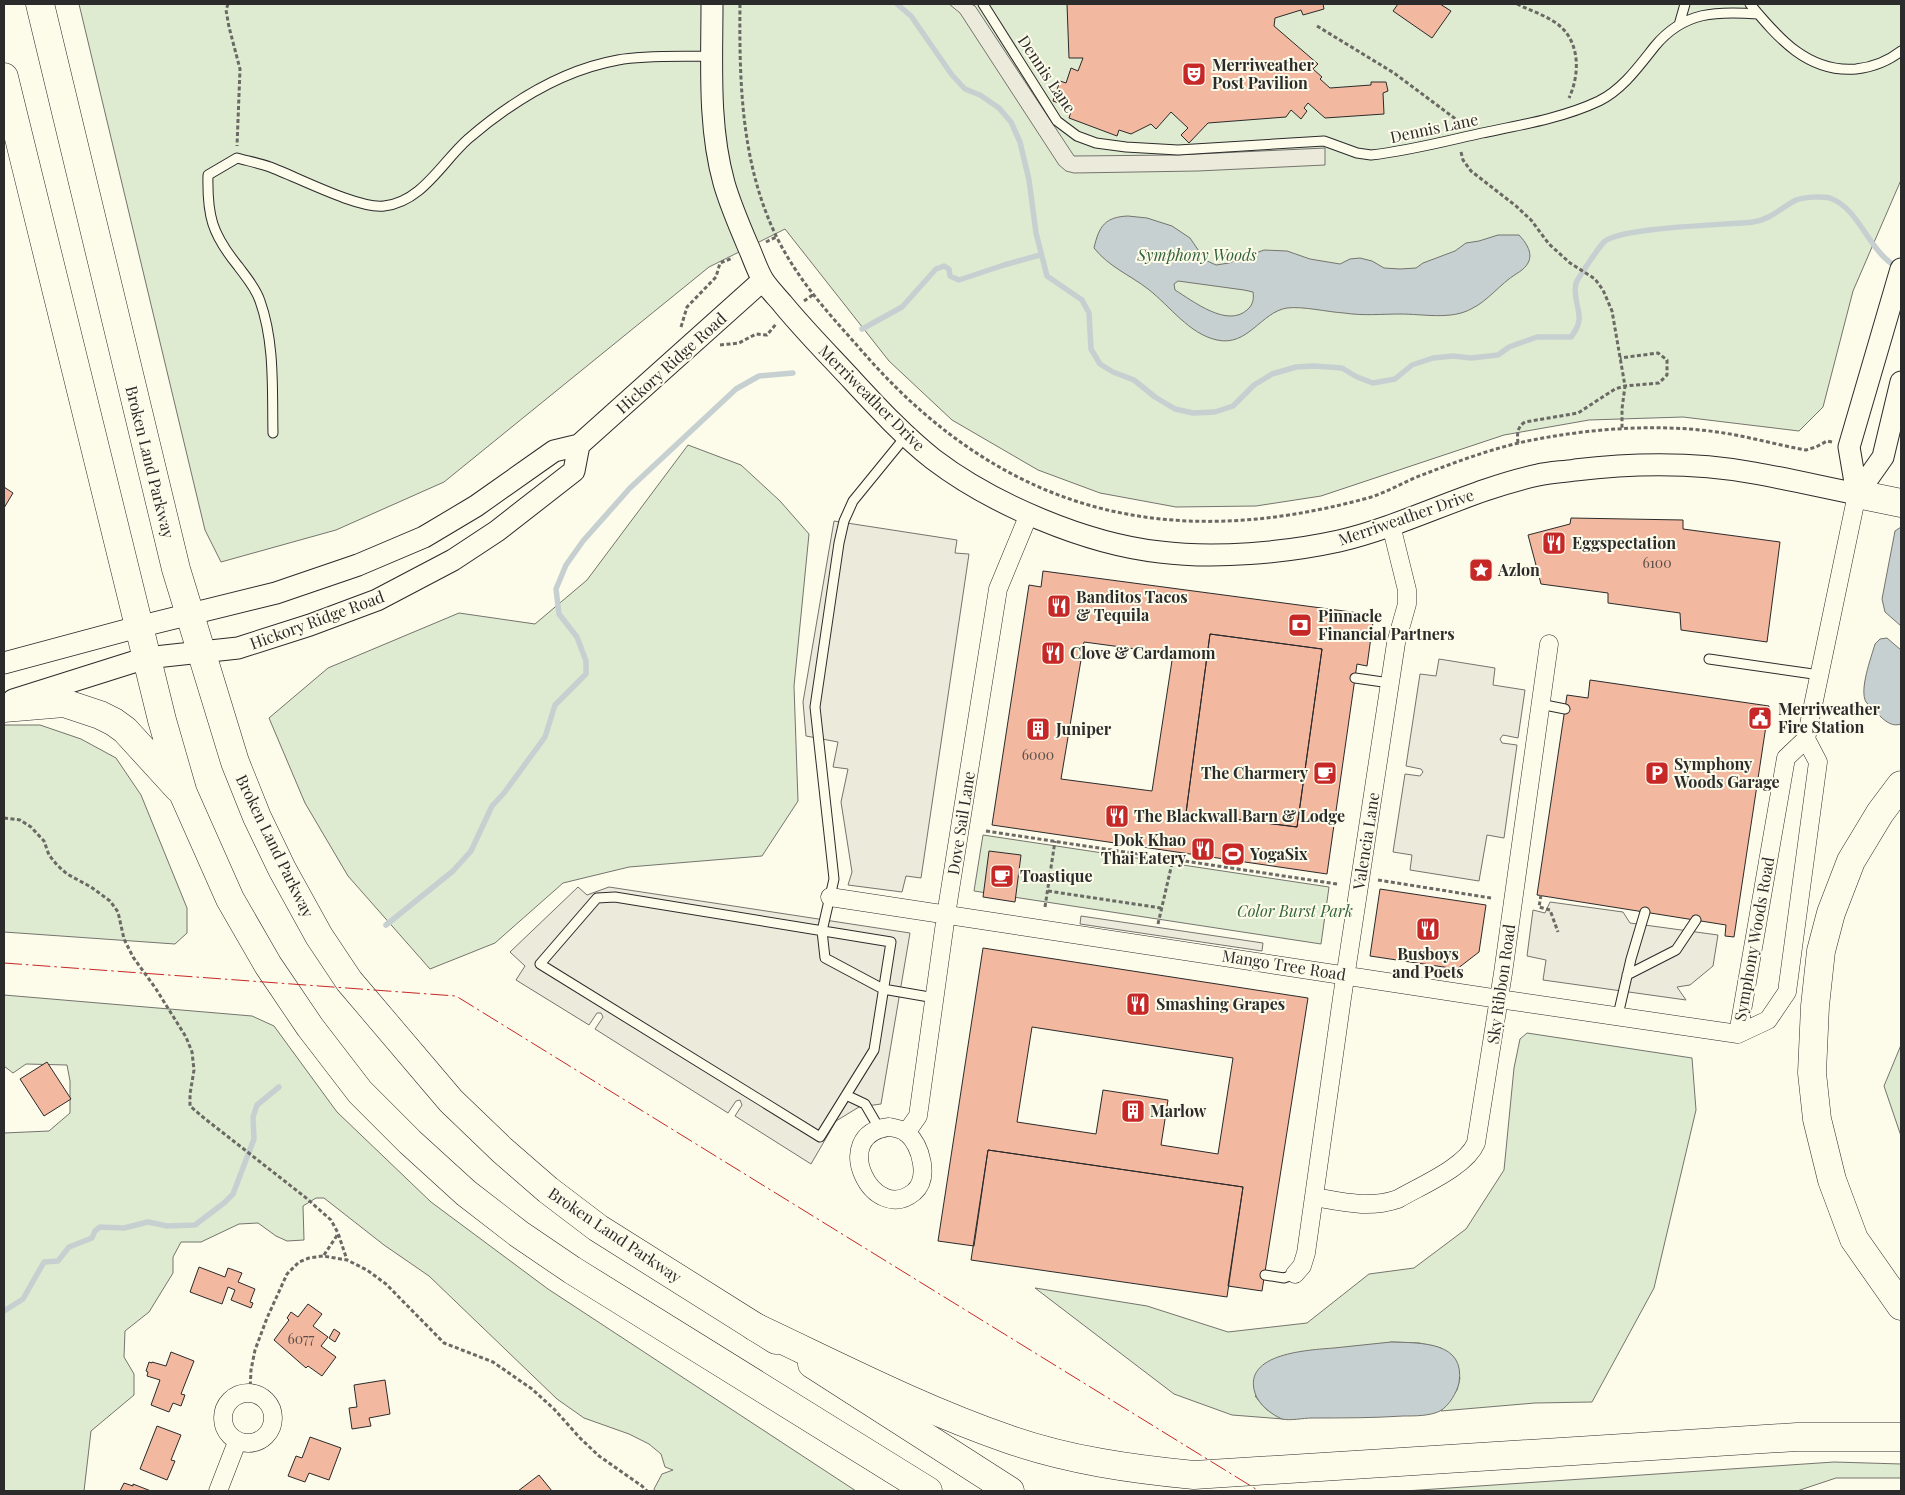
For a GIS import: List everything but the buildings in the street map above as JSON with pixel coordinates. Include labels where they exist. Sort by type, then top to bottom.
[{"type":"main road","name":"Broken Land Parkway","points":[[40,4],[174,560],[189,615],[235,762],[257,817],[282,869],[319,936],[349,981],[451,1101],[502,1150],[548,1190],[598,1228],[1010,1491]]},
{"type":"main road","points":[[4,77],[138,627],[183,793],[230,899],[268,965],[310,1027],[360,1092],[410,1142],[466,1193],[519,1234],[564,1265],[928,1491]]},
{"type":"main road","points":[[1857,494],[1901,503]]},
{"type":"main road","points":[[4,708],[64,703],[100,715],[125,730],[183,793]]},
{"type":"main road","points":[[1901,785],[1880,813],[1851,861],[1831,913],[1821,951],[1815,1006],[1812,1073],[1817,1119],[1832,1180],[1854,1239],[1901,1306]]},
{"type":"main road","points":[[755,1327],[941,1413],[1009,1440],[1069,1456],[1141,1470],[1194,1475],[1787,1438],[1901,1437]]},
{"type":"street","name":"Merriweather Drive","points":[[712,4],[712,89],[715,138],[723,181],[738,223],[763,280],[790,313],[857,386],[907,436],[934,459],[970,484],[1029,514],[1072,531],[1114,543],[1155,552],[1194,556],[1275,551],[1339,541],[1391,525],[1480,491],[1539,474],[1602,467],[1651,464],[1720,468],[1752,472],[1857,494]]},
{"type":"street","points":[[1806,739],[1857,494],[1849,447],[1901,269]]},
{"type":"street","name":"Hickory Ridge Road","points":[[4,663],[276,593],[358,565],[424,537],[476,506],[554,451],[579,445],[763,280]]},
{"type":"street","points":[[1857,494],[1883,457],[1901,383]]},
{"type":"street","name":"Hickory Ridge Road","points":[[4,703],[146,658],[238,648],[310,626],[377,600],[453,560],[497,531],[574,471],[579,445]]},
{"type":"street","name":"Dove Sail Lane","points":[[906,1133],[918,1116],[946,915],[998,589],[1029,514]]},
{"type":"street","name":"Valencia Lane","points":[[1295,1274],[1302,1266],[1306,1253],[1345,974],[1396,643],[1406,604],[1407,590],[1391,525]]},
{"type":"street","name":"Sky Ribbon Road","points":[[1314,1197],[1365,1205],[1389,1202],[1398,1199],[1462,1162],[1473,1151],[1478,1136],[1499,999],[1549,644]]},
{"type":"street","name":"Symphony Woods Road","points":[[1806,739],[1818,762],[1787,992],[1768,1020],[1738,1034],[1786,758],[1806,739]]},
{"type":"street","name":"Mango Tree Road","points":[[830,896],[1738,1034]]},
{"type":"street","points":[[889,1126],[898,1128],[912,1140],[922,1163],[923,1173],[921,1182],[909,1196],[891,1200],[881,1197],[873,1191],[868,1183],[859,1159],[859,1149],[863,1140],[870,1132],[879,1128],[889,1126]]},
{"type":"street","points":[[250,1392],[259,1395],[268,1402],[272,1411],[273,1424],[268,1434],[260,1441],[249,1444],[237,1442],[227,1434],[222,1421],[224,1408],[230,1399],[240,1394],[250,1392]]},
{"type":"street","points":[[218,1491],[237,1442]]},
{"type":"lane","name":"Dennis Lane","points":[[983,4],[1057,121],[1077,136],[1096,143],[1178,150],[1324,141],[1357,153],[1371,155],[1459,138],[1578,110],[1601,100],[1621,86],[1668,33],[1679,25],[1704,14],[1726,12],[1758,14]]},
{"type":"lane","points":[[1679,25],[1685,4]]},
{"type":"lane","points":[[1750,4],[1776,35],[1795,52],[1815,63],[1832,68],[1858,69],[1881,64],[1901,51]]},
{"type":"lane","points":[[273,433],[272,370],[267,329],[260,300],[249,279],[229,255],[216,235],[208,206],[208,175],[237,158],[268,166],[361,203],[382,206],[399,203],[415,194],[468,140],[513,105],[557,79],[588,67],[619,60],[712,56]]},
{"type":"lane","points":[[907,436],[853,501],[844,521],[838,543],[815,707],[834,879],[822,930],[825,958],[883,989],[935,998]]},
{"type":"lane","points":[[1710,658],[1820,675]]},
{"type":"lane","points":[[1355,678],[1390,683]]},
{"type":"lane","points":[[1540,704],[1565,709]]},
{"type":"lane","points":[[615,896],[890,942],[883,989],[874,1050],[820,1137],[540,964],[597,898],[615,896]]},
{"type":"lane","points":[[1618,1016],[1627,975],[1645,912]]},
{"type":"lane","points":[[1627,975],[1676,950],[1696,920]]},
{"type":"lane","points":[[846,1095],[865,1104],[879,1128]]},
{"type":"lane","points":[[1265,1275],[1284,1278],[1295,1274]]},
{"type":"path","points":[[228,4],[226,10],[229,27],[240,69],[237,158]]},
{"type":"path","points":[[740,4],[741,90],[750,162],[768,217],[790,261],[814,294],[860,348],[913,404],[950,435],[1011,474],[1049,492],[1081,504],[1121,514],[1175,521],[1212,523],[1250,521],[1288,516],[1366,499],[1419,476],[1488,451],[1565,434],[1622,429],[1718,432],[1806,450],[1827,441]]},
{"type":"path","points":[[1517,4],[1554,21],[1568,34],[1575,49],[1577,76],[1562,115]]},
{"type":"path","points":[[1570,262],[1595,279],[1603,290],[1612,312],[1625,386],[1622,429]]},
{"type":"path","points":[[687,307],[716,277],[720,263]]},
{"type":"path","points":[[756,334],[767,335]]},
{"type":"path","points":[[1518,443],[1520,424],[1578,413],[1615,389],[1625,386],[1660,383],[1667,376],[1667,360],[1658,353],[1620,358]]},
{"type":"path","points":[[4,818],[20,820],[31,828],[44,841],[49,855],[57,865],[67,874],[91,887],[110,901],[118,912],[124,939],[133,957],[186,1037],[192,1052],[194,1070],[190,1106],[331,1220],[338,1233],[347,1260]]},
{"type":"path","points":[[986,831],[1337,884]]},
{"type":"path","points":[[1046,907],[1055,842]]},
{"type":"path","points":[[1158,924],[1173,859]]},
{"type":"path","points":[[1376,880],[1491,898]]},
{"type":"path","points":[[1048,891],[1161,908]]},
{"type":"path","points":[[1541,895],[1539,907],[1550,910],[1558,932]]},
{"type":"path","points":[[323,1256],[338,1233]]},
{"type":"path","points":[[250,1392],[251,1370],[255,1350],[266,1318],[287,1274],[300,1262],[309,1258],[323,1256],[347,1260],[367,1270],[386,1284],[444,1344],[492,1362],[532,1389],[599,1456],[647,1491]]},
{"type":"green space","name":"Symphony Woods","points":[[79,4],[1901,4],[1901,180],[1853,291],[1823,407],[1799,431],[1683,417],[1589,420],[1504,435],[1321,496],[1256,506],[1176,507],[1100,493],[1038,470],[952,420],[889,361],[785,229],[709,267],[444,482],[336,530],[221,562],[205,530]]},
{"type":"green space","points":[[688,445],[741,465],[780,501],[809,534],[794,686],[798,801],[762,856],[629,867],[563,883],[495,943],[430,969],[348,876],[305,803],[269,718],[328,668],[459,613],[535,624],[587,580]]},
{"type":"green space","points":[[4,725],[40,725],[81,739],[116,758],[141,795],[187,908],[187,933],[175,944],[4,932]]},
{"type":"green space","name":"Color Burst Park","points":[[983,835],[1329,887],[1321,944],[974,891]]},
{"type":"green space","points":[[4,995],[252,1016],[274,1026],[337,1112],[431,1202],[548,1289],[856,1491],[655,1491],[654,1489],[662,1474],[673,1470],[665,1467],[661,1454],[649,1444],[629,1434],[584,1418],[557,1399],[429,1276],[384,1245],[324,1198],[316,1198],[303,1206],[304,1240],[287,1241],[276,1236],[258,1223],[239,1224],[201,1242],[181,1242],[173,1257],[173,1273],[149,1312],[125,1331],[124,1357],[134,1374],[134,1395],[91,1431],[84,1491],[4,1491],[4,1133],[49,1131],[70,1113],[70,1081],[67,1065],[26,1064],[13,1073],[4,1066]]},
{"type":"green space","points":[[1527,1033],[1692,1058],[1696,1110],[1654,1288],[1592,1402],[1535,1403],[1441,1411],[1457,1390],[1460,1378],[1441,1348],[1419,1343],[1391,1342],[1255,1396],[1266,1409],[1283,1419],[1232,1415],[1174,1394],[1035,1288],[1147,1306],[1228,1332],[1307,1323],[1369,1274],[1414,1268],[1466,1229],[1504,1170],[1514,1068],[1520,1039]]},
{"type":"green space","points":[[1901,1045],[1901,1136],[1884,1086]]},
{"type":"green space","points":[[1834,1462],[1901,1464],[1901,1478],[1836,1478],[1797,1491],[1405,1491]]},
{"type":"shaded area","points":[[949,4],[971,4],[975,6],[1074,156],[1175,155],[1325,148],[1325,165],[1198,171],[1074,173],[1066,171],[1059,165],[960,13]]},
{"type":"shaded area","points":[[1120,217],[1147,218],[1172,226],[1190,238],[1205,260],[1216,265],[1229,263],[1264,250],[1287,251],[1310,259],[1340,264],[1350,259],[1360,258],[1372,261],[1384,268],[1416,268],[1423,263],[1455,251],[1466,243],[1498,235],[1519,235],[1527,246],[1530,256],[1529,261],[1522,270],[1483,302],[1463,312],[1437,316],[1365,315],[1287,308],[1269,316],[1237,339],[1228,341],[1217,340],[1207,337],[1189,326],[1148,289],[1113,266],[1094,248],[1098,234],[1104,224]],"holes":[[[1178,281],[1253,292],[1252,304],[1239,315],[1230,316],[1210,311],[1200,306],[1175,290],[1174,284]]]},
{"type":"shaded area","points":[[834,521],[957,540],[955,553],[969,554],[921,878],[906,876],[902,892],[848,885],[852,872],[841,802],[848,769],[833,767],[838,742],[806,736],[803,702]]},
{"type":"shaded area","points":[[1901,527],[1901,626],[1885,612],[1882,599],[1895,531]]},
{"type":"shaded area","points":[[1887,638],[1901,650],[1901,724],[1898,725],[1885,720],[1866,702],[1864,697],[1866,674],[1875,644],[1880,639]]},
{"type":"shaded area","points":[[1439,659],[1495,668],[1493,685],[1525,690],[1518,738],[1503,735],[1500,739],[1502,743],[1517,745],[1504,838],[1487,835],[1479,881],[1410,870],[1412,855],[1393,852],[1405,774],[1420,776],[1423,772],[1421,769],[1406,766],[1420,674],[1436,676]]},
{"type":"shaded area","points":[[578,887],[587,895],[609,887],[910,933],[881,1104],[859,1107],[836,1121],[811,1164],[735,1116],[742,1105],[740,1100],[736,1101],[728,1113],[595,1029],[603,1017],[601,1013],[597,1013],[589,1025],[516,980],[525,966],[510,952]]},
{"type":"shaded area","points":[[1550,902],[1623,912],[1630,923],[1718,935],[1713,966],[1690,985],[1677,987],[1686,1000],[1543,980],[1546,960],[1527,956],[1533,910],[1545,913]]},
{"type":"shaded area","points":[[1081,916],[1263,943],[1262,951],[1080,924]]},
{"type":"shaded area","points":[[1391,1342],[1427,1344],[1448,1352],[1455,1359],[1459,1369],[1459,1383],[1452,1398],[1443,1409],[1432,1414],[1417,1416],[1285,1420],[1262,1405],[1255,1393],[1254,1380],[1258,1369],[1280,1356],[1309,1350]]},
{"type":"waterway","points":[[897,4],[911,16],[952,75],[965,89],[980,95],[999,108],[1011,122],[1020,142],[1029,180],[1036,233],[1047,276],[1082,300],[1089,313],[1091,349],[1100,364],[1113,372],[1134,380],[1155,397],[1175,409],[1193,413],[1215,412],[1233,406],[1254,385],[1272,374],[1296,367],[1342,368],[1357,377],[1373,383],[1395,379],[1412,365],[1433,358],[1453,356],[1471,358],[1498,355],[1509,347],[1537,337],[1571,337],[1579,322],[1575,291],[1576,283],[1604,242],[1614,237],[1650,230],[1759,221],[1796,200],[1804,198],[1827,197],[1839,203],[1854,217],[1879,252],[1898,268]]},
{"type":"waterway","points":[[862,329],[902,307],[936,269],[944,266],[949,269],[950,276],[959,280],[1040,255]]},
{"type":"waterway","points":[[386,925],[453,871],[471,851],[492,806],[504,793],[545,737],[555,705],[586,674],[586,661],[577,637],[559,614],[556,589],[566,565],[583,541],[630,488],[736,389],[759,376],[793,373]]},
{"type":"waterway","points":[[4,1311],[23,1299],[44,1262],[58,1261],[69,1247],[92,1238],[95,1231],[100,1227],[124,1228],[148,1222],[167,1226],[195,1225],[224,1203],[233,1194],[254,1139],[253,1117],[257,1105],[279,1087]]},
{"type":"power","points":[[4,963],[456,996],[1259,1491]]},
{"type":"place","name":"Merriweather Post Pavilion","points":[[1194,74]]},
{"type":"place","name":"Eggspectation","points":[[1554,543]]},
{"type":"place","name":"Azlon","points":[[1481,570]]},
{"type":"place","name":"Banditos Tacos & Tequila","points":[[1059,606]]},
{"type":"place","name":"Pinnacle Financial Partners","points":[[1300,625]]},
{"type":"place","name":"Clove & Cardamom","points":[[1053,653]]},
{"type":"place","name":"Merriweather Fire Station","points":[[1760,718]]},
{"type":"place","name":"Juniper","points":[[1038,729]]},
{"type":"place","name":"The Charmery","points":[[1325,773]]},
{"type":"place","name":"Symphony Woods Garage","points":[[1657,773]]},
{"type":"place","name":"The Blackwall Barn & Lodge","points":[[1117,816]]},
{"type":"place","name":"Dok Khao Thai Eatery","points":[[1203,849]]},
{"type":"place","name":"YogaSix","points":[[1233,854]]},
{"type":"place","name":"Toastique","points":[[1002,876]]},
{"type":"place","name":"Busboys and Poets","points":[[1428,929]]},
{"type":"place","name":"Smashing Grapes","points":[[1138,1004]]},
{"type":"place","name":"Marlow","points":[[1133,1111]]}]
